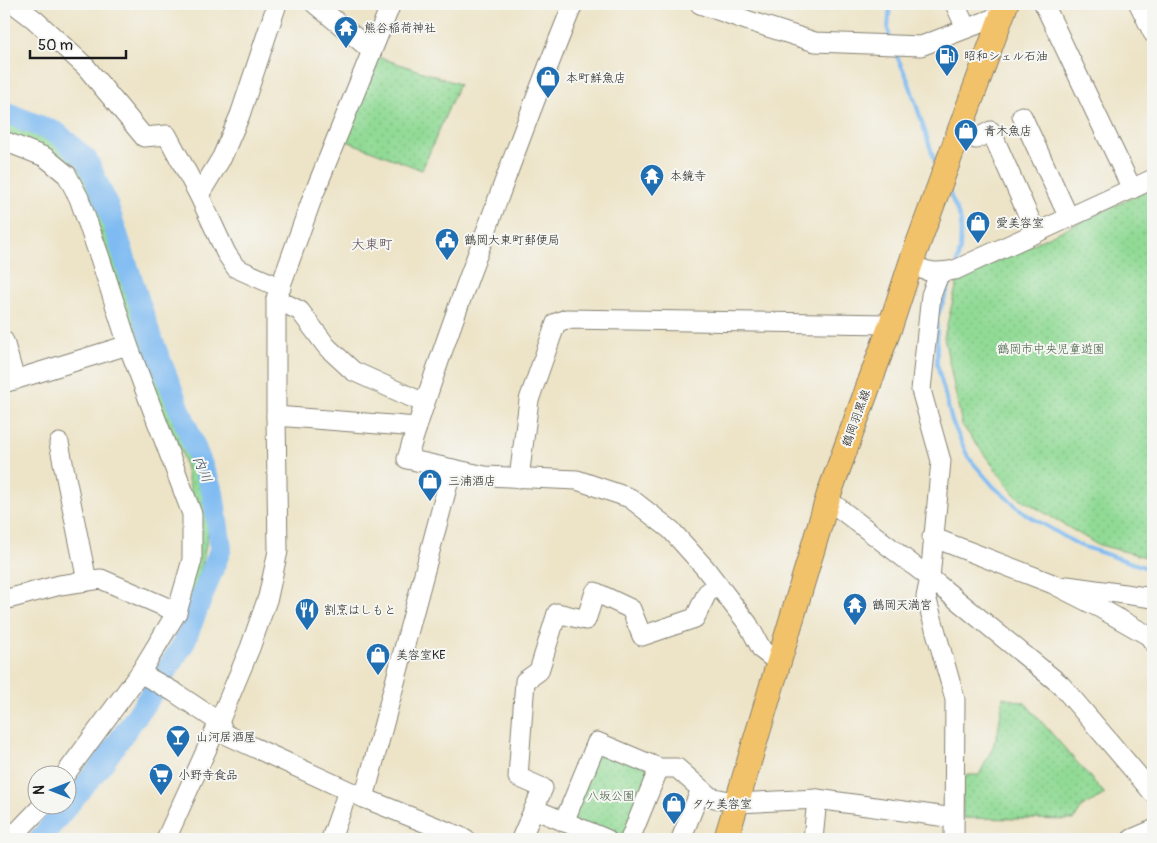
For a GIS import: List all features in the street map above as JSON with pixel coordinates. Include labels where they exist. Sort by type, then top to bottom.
[{"type":"main road","name":"鶴岡羽黒線","points":[[726,839],[827,499],[1004,9]]},
{"type":"street","points":[[14,4],[35,20],[86,67],[144,137],[167,135],[199,195],[226,253],[236,268],[279,294],[300,311],[327,347],[353,371],[424,403]]},
{"type":"street","points":[[199,195],[222,157],[240,114],[277,4]]},
{"type":"street","points":[[315,4],[372,51]]},
{"type":"street","points":[[166,839],[219,722],[250,648],[268,597],[278,551],[276,416],[279,294],[313,196],[390,4]]},
{"type":"street","points":[[573,4],[536,96],[466,285],[424,403],[407,459],[485,476],[577,480],[630,498],[671,530],[705,568],[748,624],[762,650],[778,662]]},
{"type":"street","points":[[700,4],[815,42],[921,46],[966,28],[1004,9]]},
{"type":"street","points":[[955,4],[966,28]]},
{"type":"street","points":[[1044,4],[1132,189]]},
{"type":"street","points":[[1139,4],[1153,33]]},
{"type":"street","points":[[1022,116],[1069,218]]},
{"type":"street","points":[[960,129],[976,139],[991,131],[1036,233]]},
{"type":"street","points":[[4,141],[45,157],[68,175],[100,258],[128,345],[192,514],[192,560],[177,612],[140,674],[71,766]]},
{"type":"street","points":[[911,264],[924,272],[955,270],[1153,179]]},
{"type":"street","points":[[940,272],[930,295],[921,390],[940,461],[930,578],[926,597],[955,699],[954,839]]},
{"type":"street","points":[[519,478],[529,400],[556,323],[566,319],[891,324]]},
{"type":"street","points":[[4,340],[9,381],[128,345]]},
{"type":"street","points":[[276,416],[417,427]]},
{"type":"street","points":[[59,443],[87,581]]},
{"type":"street","points":[[331,839],[356,795],[452,469]]},
{"type":"street","points":[[827,499],[930,578],[1060,685],[1153,793]]},
{"type":"street","points":[[932,537],[1053,584],[1149,636],[1153,642]]},
{"type":"street","points":[[4,600],[60,585],[101,580],[177,612]]},
{"type":"street","points":[[1053,584],[1153,598]]},
{"type":"street","points":[[522,839],[543,788],[518,778],[525,681],[539,671],[557,613],[586,620],[595,592],[631,609],[642,636],[695,618],[707,593],[718,585]]},
{"type":"street","points":[[140,674],[174,692],[219,722],[225,734],[356,795],[466,839]]},
{"type":"street","points":[[564,822],[597,742],[659,768],[677,768],[710,797],[738,803],[817,799],[954,818]]},
{"type":"street","points":[[630,839],[659,768]]},
{"type":"street","points":[[681,839],[701,789]]},
{"type":"street","points":[[813,839],[817,799]]},
{"type":"street","points":[[534,809],[606,839]]},
{"type":"street","points":[[4,839],[18,830],[32,816]]},
{"type":"street","points":[[1132,839],[1153,830]]},
{"type":"green space","points":[[375,56],[459,84],[422,170],[344,140]]},
{"type":"green space","points":[[4,121],[47,138],[65,153],[84,175],[99,200],[138,327],[199,472],[211,516],[202,567],[191,602],[152,670],[186,598],[196,514],[182,453],[152,390],[84,185],[58,158],[4,136]]},
{"type":"green space","name":"鶴岡市中央児童遊園","points":[[1153,188],[1153,559],[1096,544],[1015,495],[962,425],[944,337],[958,279]]},
{"type":"green space","points":[[1003,697],[1025,703],[1105,794],[1082,807],[1074,820],[963,818],[962,775],[979,775],[998,732]]},
{"type":"green space","name":"八坂公園","points":[[599,747],[654,771],[626,839],[614,839],[569,821]]},
{"type":"waterway","points":[[890,4],[888,29],[890,38]]},
{"type":"waterway","points":[[894,50],[908,80],[937,168]]},
{"type":"waterway","name":"内川","points":[[4,112],[57,133],[87,160],[107,204],[149,332],[213,493],[221,548],[184,643],[144,705],[103,763],[40,839]]},
{"type":"waterway","points":[[948,189],[961,221],[960,251],[957,262]]},
{"type":"waterway","points":[[953,276],[937,318],[937,364],[952,421],[968,457],[994,487],[1027,515],[1079,545],[1153,570]]},
{"type":"place","name":"熊谷稲荷神社","points":[[346,49]]},
{"type":"place","name":"昭和シェル石油","points":[[947,77]]},
{"type":"place","name":"本町鮮魚店","points":[[548,99]]},
{"type":"place","name":"青木魚店","points":[[966,152]]},
{"type":"place","name":"本鏡寺","points":[[652,197]]},
{"type":"place","name":"愛美容室","points":[[978,244]]},
{"type":"place","name":"鶴岡大東町郵便局","points":[[447,261]]},
{"type":"place","name":"三浦酒店","points":[[430,502]]},
{"type":"place","name":"鶴岡天満宮","points":[[855,626]]},
{"type":"place","name":"割烹はしもと","points":[[307,631]]},
{"type":"place","name":"美容室KE","points":[[378,676]]},
{"type":"place","name":"山河居酒屋","points":[[178,758]]},
{"type":"place","name":"小野寺食品","points":[[161,796]]},
{"type":"place","name":"タケ美容室","points":[[674,825]]},
{"type":"district","name":"大東町","points":[[372,244]]}]
